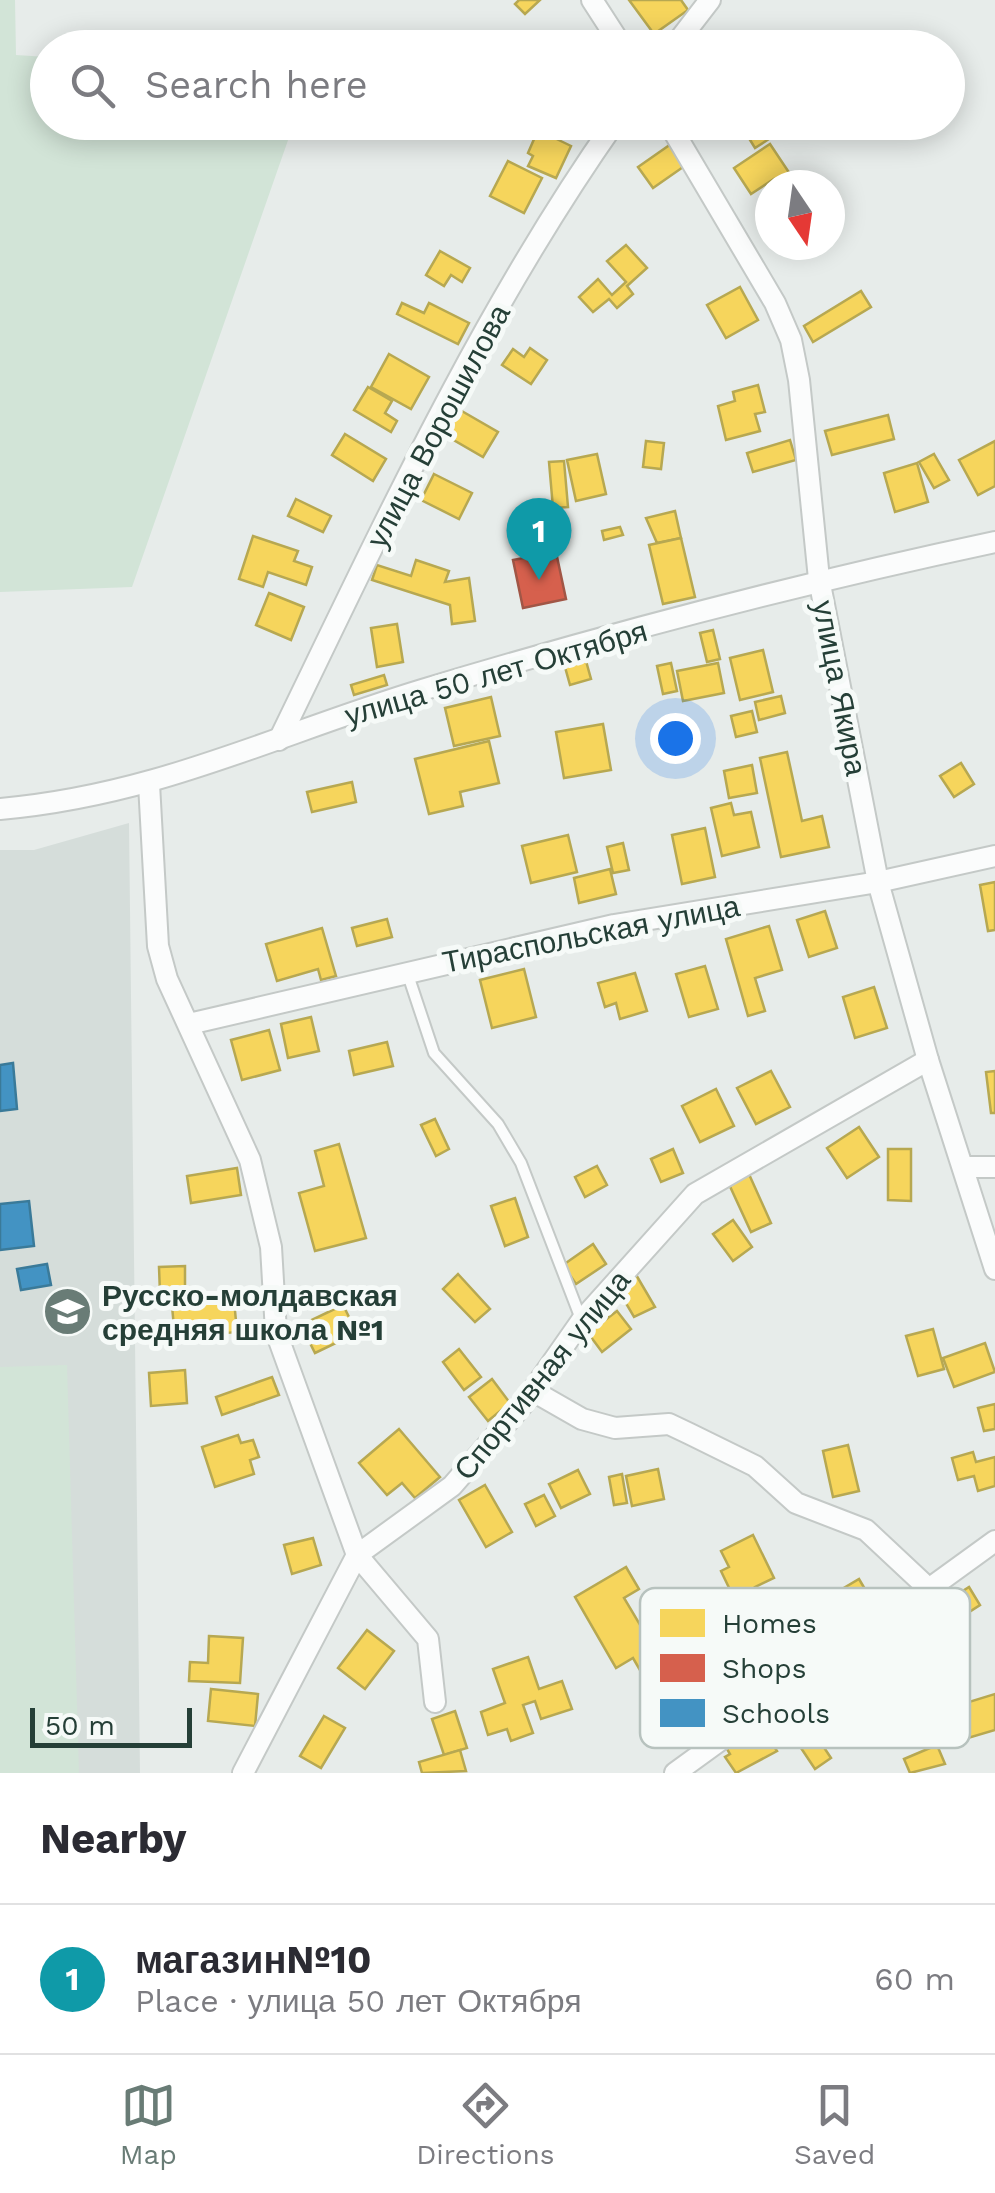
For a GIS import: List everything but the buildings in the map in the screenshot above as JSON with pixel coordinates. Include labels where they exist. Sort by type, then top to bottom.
[{"type":"street","points":[[592,0],[611,30]]},
{"type":"street","points":[[688,30],[710,0]]},
{"type":"street","name":"улица Ворошилова","points":[[279,740],[425,439],[568,191],[603,140]]},
{"type":"street","name":"улица Якира","points":[[679,140],[775,303],[791,340],[799,380],[818,580],[878,882],[928,1060],[995,1269]]},
{"type":"street","name":"улица 50 лет Октября","points":[[0,809],[68,803],[149,784],[420,691],[818,580],[995,542]]},
{"type":"street","points":[[149,784],[158,946],[167,979],[250,1160],[271,1247],[276,1332],[357,1555],[428,1639],[435,1702]]},
{"type":"street","name":"Тираспольская улица","points":[[189,1024],[614,925],[878,882],[995,856]]},
{"type":"street","name":"Спортивная улица","points":[[243,1773],[357,1555],[452,1486],[532,1391],[582,1320],[695,1194],[928,1060]]},
{"type":"street","points":[[963,1167],[995,1168]]},
{"type":"street","points":[[532,1391],[582,1419],[615,1428],[669,1424],[755,1466],[796,1503],[866,1530],[928,1588],[995,1542]]},
{"type":"street","points":[[682,1771],[713,1748]]},
{"type":"lane","points":[[407,971],[434,1052],[498,1124],[521,1163],[582,1320]]},
{"type":"shaded area","name":"Русско-молдавская средняя школа №1","points":[[129,823],[140,1773],[0,1773],[0,850],[34,850]]},
{"type":"green space","points":[[0,0],[15,0],[16,55],[30,56],[30,140],[288,140],[132,587],[0,592]]},
{"type":"green space","points":[[67,1365],[79,1773],[0,1773],[0,1367]]},
{"type":"place","name":"магазин№10","points":[[539,580]]},
{"type":"place","name":"Русско-молдавская средняя школа №1","points":[[67,1312]]}]
